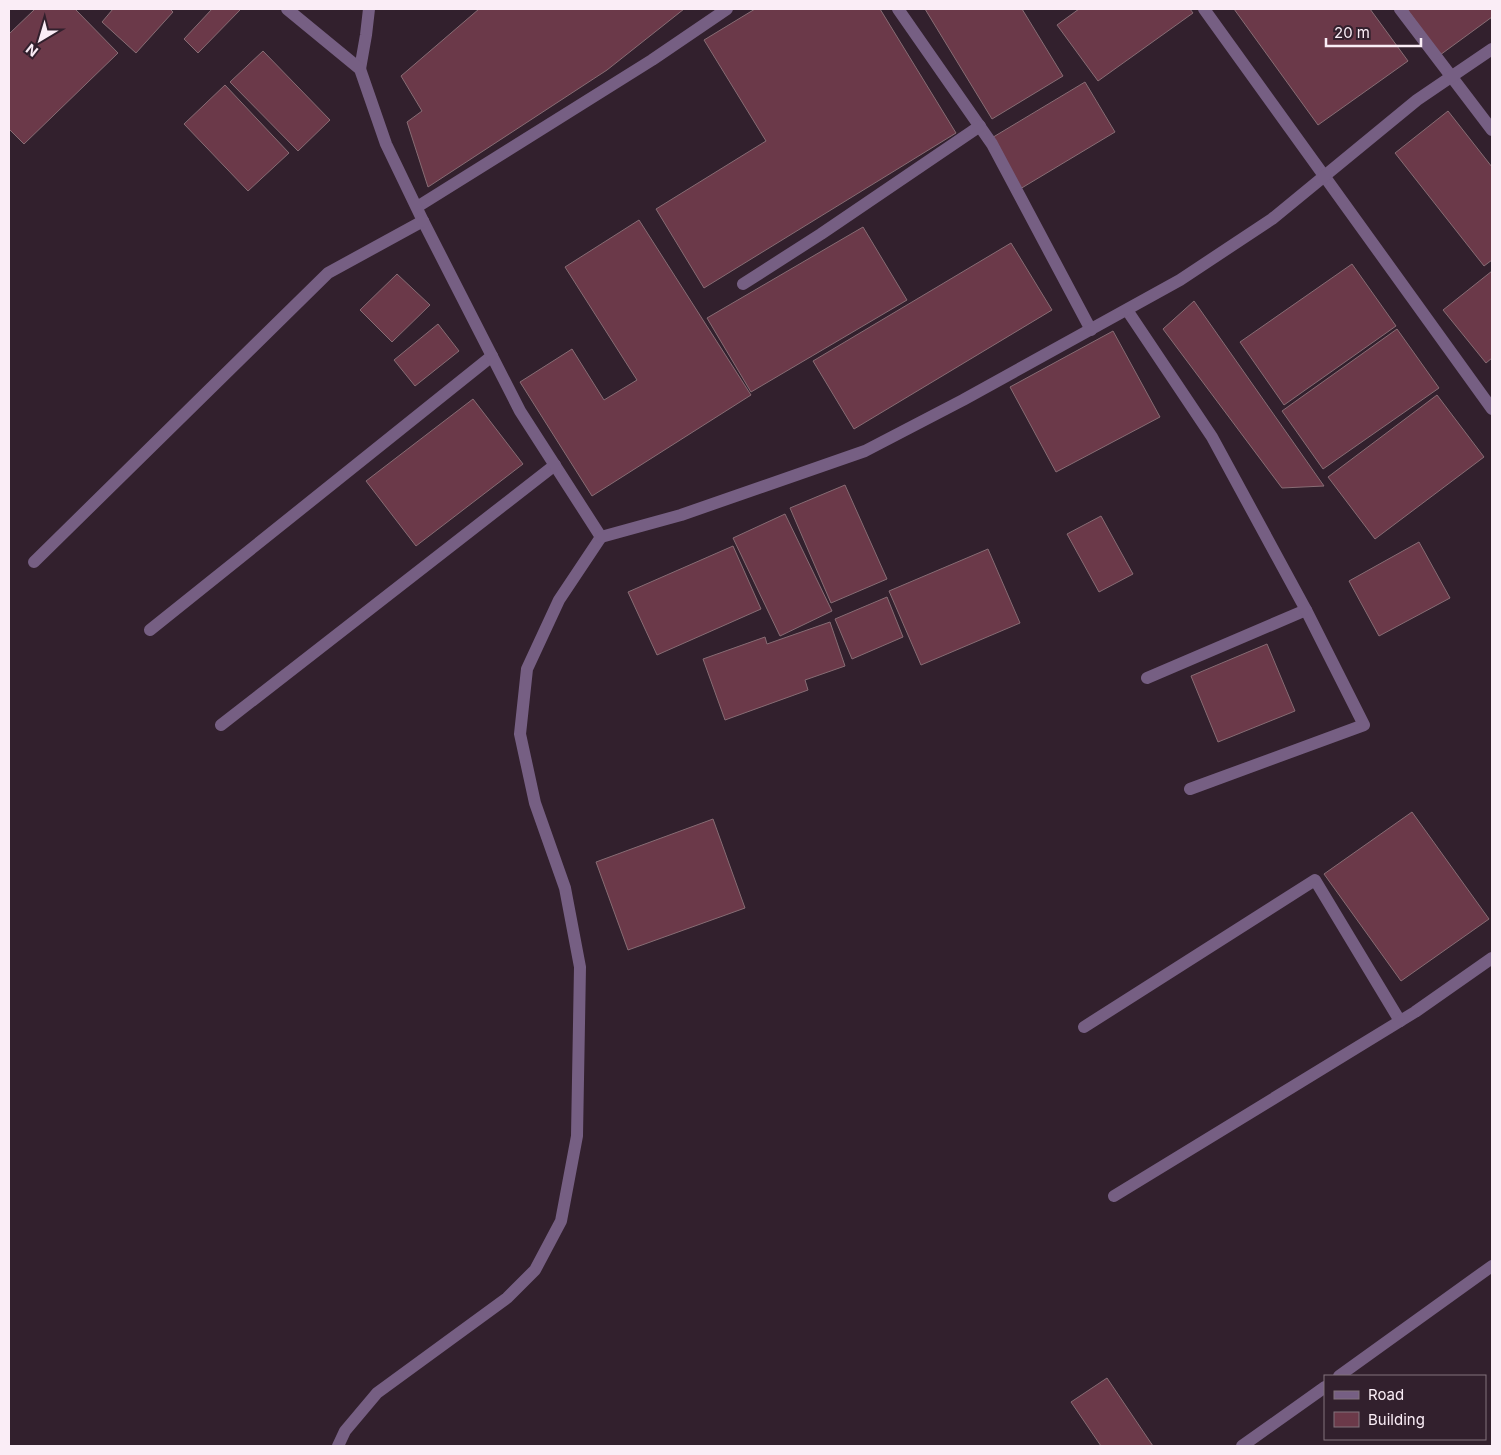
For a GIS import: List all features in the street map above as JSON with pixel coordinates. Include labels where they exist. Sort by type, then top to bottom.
[{"type":"street","points":[[287,9],[360,69]]},
{"type":"street","points":[[369,9],[360,69],[386,144],[520,411],[601,537]]},
{"type":"street","points":[[416,207],[652,60],[726,9]]},
{"type":"street","points":[[898,9],[992,144],[1091,330]]},
{"type":"street","points":[[1204,9],[1492,409]]},
{"type":"street","points":[[1400,9],[1492,130]]},
{"type":"street","points":[[338,1446],[345,1431],[378,1392],[507,1298],[535,1270],[561,1222],[577,1136],[580,966],[565,888],[535,803],[520,734],[527,669],[559,600],[601,537],[681,515],[865,450],[963,400],[1091,330],[1180,280],[1272,219],[1417,100],[1492,49]]},
{"type":"street","points":[[743,284],[821,234],[980,126]]},
{"type":"street","points":[[34,562],[328,273],[423,221]]},
{"type":"street","points":[[1127,310],[1212,437],[1306,610],[1364,725],[1190,789]]},
{"type":"street","points":[[150,630],[492,356]]},
{"type":"street","points":[[222,725],[555,465]]},
{"type":"street","points":[[1147,678],[1306,610]]},
{"type":"street","points":[[1084,1027],[1315,880],[1400,1021]]},
{"type":"street","points":[[1114,1196],[1400,1021],[1492,958]]},
{"type":"street","points":[[1340,1375],[1492,1266]]},
{"type":"street","points":[[1242,1446],[1324,1387]]},
{"type":"building","points":[[35,9],[75,9],[118,53],[24,144],[9,129],[9,34]]},
{"type":"building","points":[[113,9],[170,9],[173,12],[136,53],[102,22]]},
{"type":"building","points":[[212,9],[240,10],[198,53],[184,39]]},
{"type":"building","points":[[479,9],[684,9],[607,70],[428,187],[407,122],[422,111],[401,76]]},
{"type":"building","points":[[755,9],[880,9],[956,133],[704,288],[656,209],[766,141],[704,40]]},
{"type":"building","points":[[925,9],[1022,9],[1063,76],[992,119]]},
{"type":"building","points":[[1079,9],[1190,9],[1193,13],[1098,81],[1057,25]]},
{"type":"building","points":[[1234,9],[1370,9],[1408,61],[1318,125]]},
{"type":"building","points":[[1407,9],[1492,9],[1492,17],[1440,55]]},
{"type":"building","points":[[263,51],[330,120],[298,151],[230,82]]},
{"type":"building","points":[[1085,82],[1115,132],[1020,189],[990,139]]},
{"type":"building","points":[[225,85],[289,153],[248,191],[184,124]]},
{"type":"building","points":[[1448,111],[1492,167],[1492,260],[1484,266],[1395,153]]},
{"type":"building","points":[[639,220],[751,395],[592,496],[520,382],[572,349],[604,400],[637,380],[565,267]]},
{"type":"building","points":[[863,227],[907,300],[751,392],[707,318]]},
{"type":"building","points":[[1011,243],[1052,310],[854,429],[813,361]]},
{"type":"building","points":[[1352,264],[1396,326],[1284,405],[1240,342]]},
{"type":"building","points":[[1492,271],[1492,358],[1486,363],[1443,310]]},
{"type":"building","points":[[397,274],[430,305],[392,342],[360,310]]},
{"type":"building","points":[[1194,301],[1324,486],[1282,488],[1163,329]]},
{"type":"building","points":[[438,324],[459,351],[415,386],[394,360]]},
{"type":"building","points":[[1397,329],[1439,388],[1323,469],[1282,411]]},
{"type":"building","points":[[1113,331],[1160,417],[1056,472],[1010,387]]},
{"type":"building","points":[[1437,395],[1484,457],[1375,539],[1328,477]]},
{"type":"building","points":[[473,399],[523,464],[416,546],[366,481]]},
{"type":"building","points":[[845,485],[887,579],[831,603],[790,508]]},
{"type":"building","points":[[785,514],[832,611],[780,636],[733,538]]},
{"type":"building","points":[[1101,516],[1133,574],[1099,592],[1067,534]]},
{"type":"building","points":[[1419,542],[1450,598],[1379,636],[1349,581]]},
{"type":"building","points":[[733,546],[761,609],[657,655],[628,592]]},
{"type":"building","points":[[988,549],[1020,623],[921,665],[889,591]]},
{"type":"building","points":[[887,597],[903,637],[852,659],[835,619]]},
{"type":"building","points":[[830,622],[845,666],[805,680],[808,690],[725,720],[703,659],[765,637],[767,644]]},
{"type":"building","points":[[1267,644],[1295,711],[1218,742],[1191,676]]},
{"type":"building","points":[[1412,812],[1489,919],[1401,981],[1324,874]]},
{"type":"building","points":[[713,819],[745,908],[628,950],[596,862]]},
{"type":"building","points":[[1107,1378],[1153,1446],[1101,1446],[1071,1402]]}]
